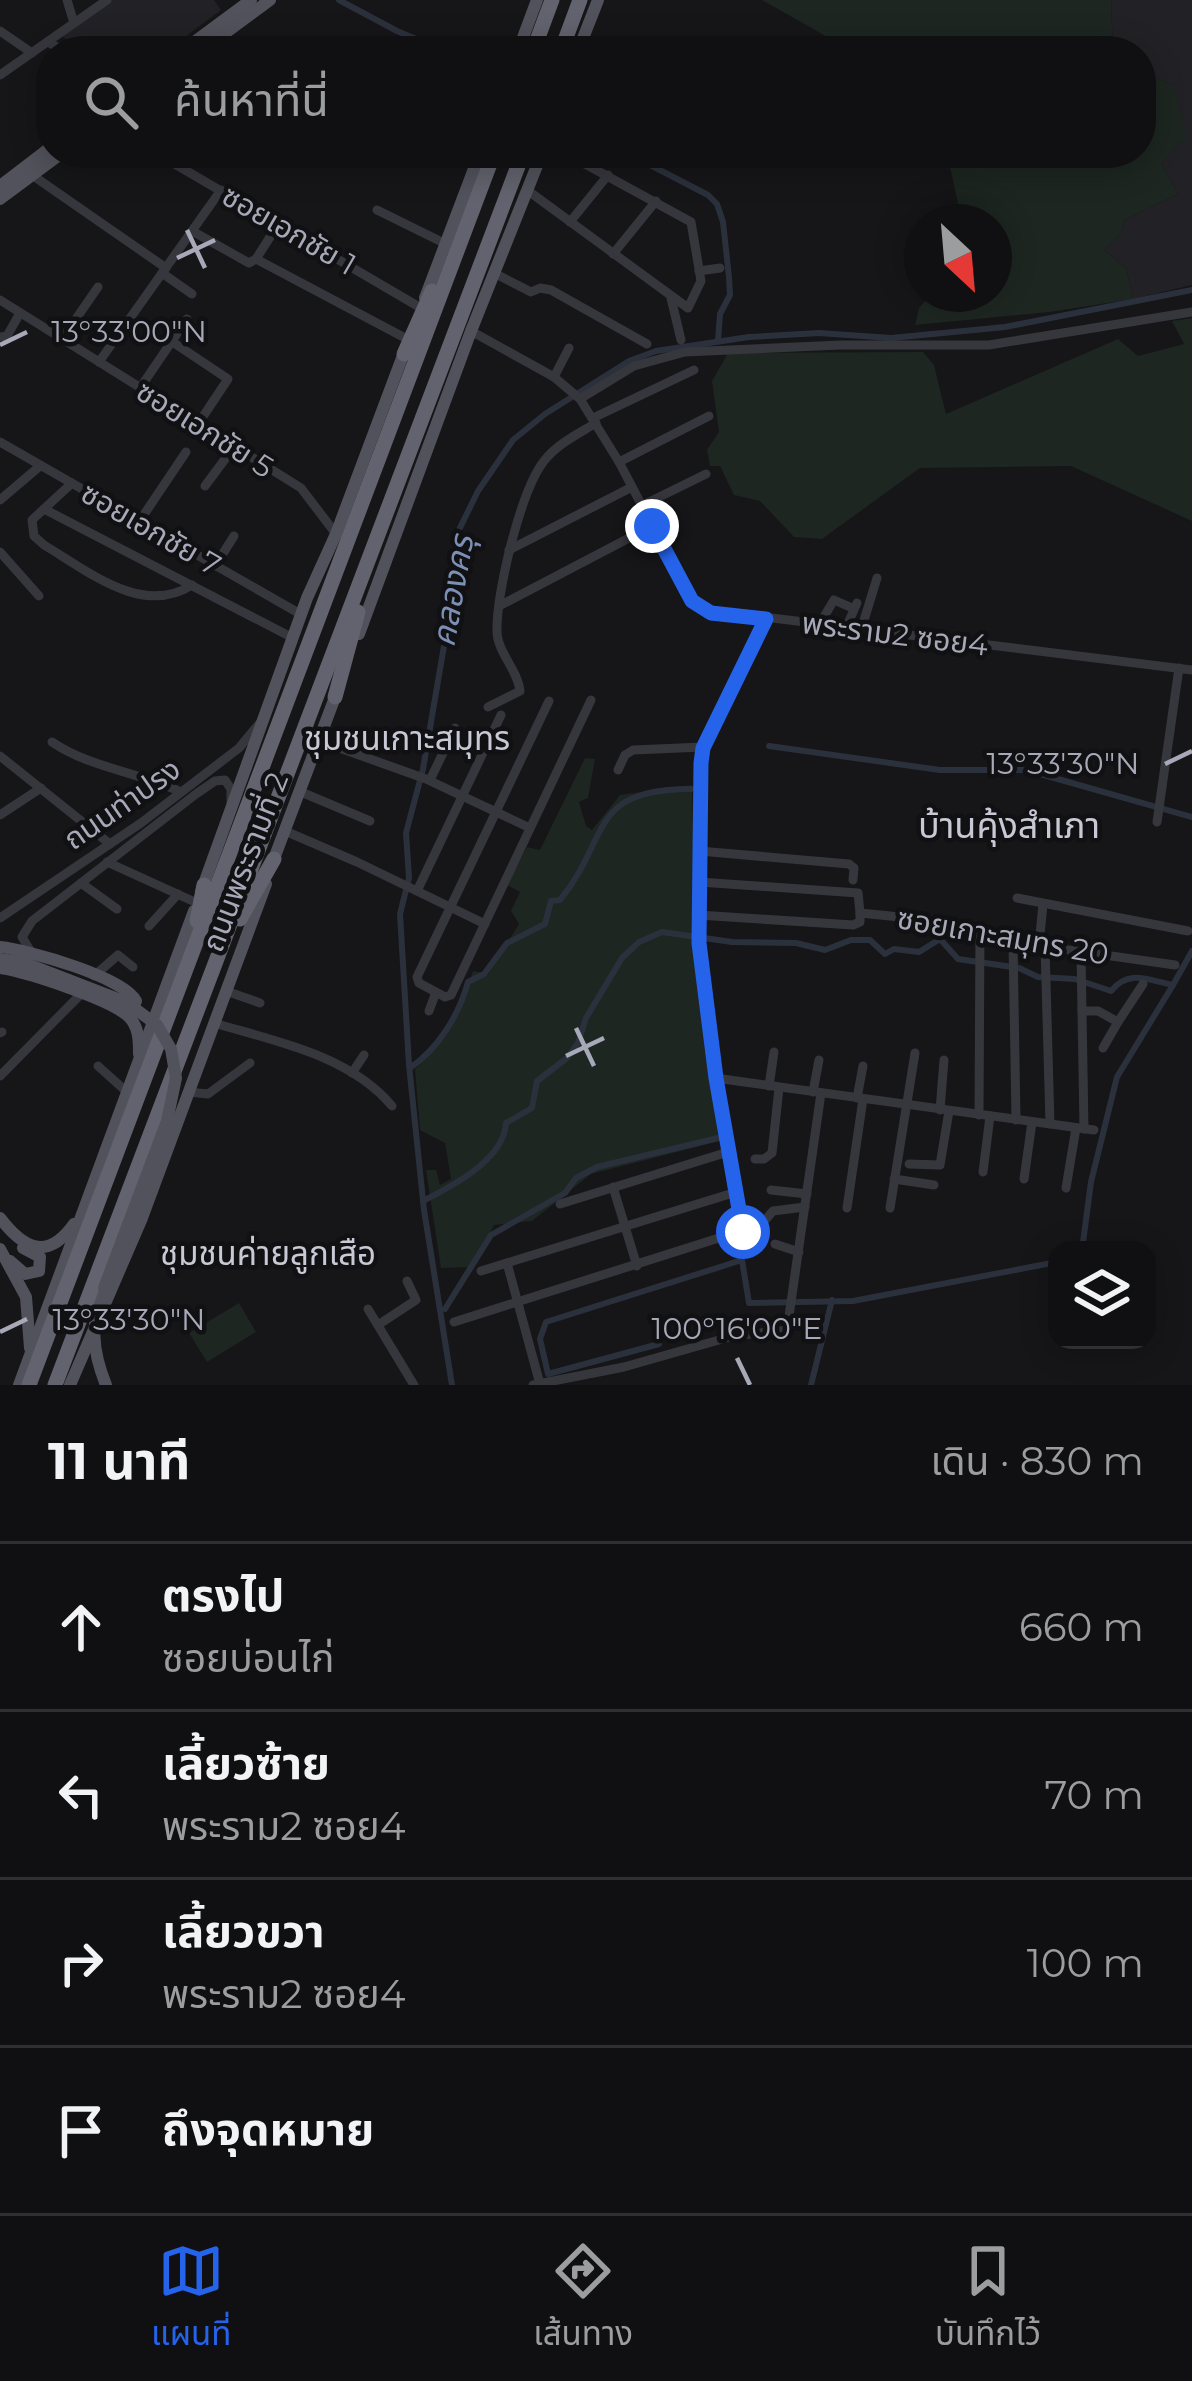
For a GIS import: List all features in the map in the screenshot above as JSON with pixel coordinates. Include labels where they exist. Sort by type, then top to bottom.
[{"type":"highway","points":[[539,36],[552,0]]},
{"type":"highway","points":[[567,36],[580,0]]},
{"type":"highway","points":[[405,347],[486,168]]},
{"type":"highway","name":"ถนนพระรามที่ 2","points":[[28,1385],[487,168]]},
{"type":"highway","name":"ถนนพระรามที่ 2","points":[[55,1385],[517,168]]},
{"type":"highway","points":[[335,697],[384,523]]},
{"type":"highway","points":[[203,992],[274,859]]},
{"type":"highway","points":[[186,971],[204,885]]},
{"type":"main road","points":[[202,36],[251,0]]},
{"type":"main road","points":[[221,36],[270,0]]},
{"type":"main road","points":[[584,36],[598,0]]},
{"type":"main road","points":[[524,36],[536,4]]},
{"type":"main road","points":[[0,199],[36,163]]},
{"type":"main road","points":[[0,186],[36,167]]},
{"type":"main road","name":"ถนนพระรามที่ 2","points":[[15,1385],[139,1064],[262,718],[474,168]]},
{"type":"main road","name":"ถนนพระรามที่ 2","points":[[70,1385],[142,1218],[470,331],[536,168]]},
{"type":"main road","points":[[0,947],[40,956],[135,995],[133,1010],[119,1010],[0,968]]},
{"type":"main road","points":[[0,959],[26,963],[126,1002],[157,1025],[171,1049],[176,1078],[167,1121],[92,1330],[106,1385]]},
{"type":"main road","points":[[119,1010],[137,1030],[139,1064]]},
{"type":"main road","points":[[15,1238],[26,1246],[49,1245],[68,1233],[80,1214]]},
{"type":"main road","points":[[0,1218],[23,1248],[40,1257],[39,1271],[25,1274],[1,1252]]},
{"type":"main road","points":[[1,1252],[26,1297],[30,1355]]},
{"type":"main road","points":[[15,1385],[30,1318]]},
{"type":"street","points":[[68,0],[74,23]]},
{"type":"street","points":[[56,36],[106,0]]},
{"type":"street","points":[[520,0],[536,4]]},
{"type":"street","points":[[0,31],[32,53]]},
{"type":"street","points":[[0,75],[36,50]]},
{"type":"street","name":"ซอยเอกชัย 1","points":[[182,168],[421,308]]},
{"type":"street","points":[[527,190],[688,308],[699,289],[694,226],[595,168]]},
{"type":"street","points":[[29,171],[192,294]]},
{"type":"street","points":[[570,222],[608,175]]},
{"type":"street","points":[[99,362],[220,190]]},
{"type":"street","points":[[613,254],[656,201]]},
{"type":"street","points":[[377,210],[446,244]]},
{"type":"street","points":[[192,231],[249,263],[279,223]]},
{"type":"street","points":[[256,259],[405,347]]},
{"type":"street","points":[[699,271],[720,268]]},
{"type":"street","points":[[494,273],[531,292],[551,290],[647,344]]},
{"type":"street","points":[[62,339],[98,287]]},
{"type":"street","points":[[671,298],[681,340]]},
{"type":"street","name":"ซอยเอกชัย 5","points":[[0,300],[301,488],[336,534]]},
{"type":"street","points":[[579,398],[634,366],[686,352],[989,345],[1192,312]]},
{"type":"street","points":[[0,337],[7,336],[20,313]]},
{"type":"street","points":[[140,388],[187,319]]},
{"type":"street","points":[[470,331],[554,377],[569,348]]},
{"type":"street","points":[[171,341],[227,379],[199,424]]},
{"type":"street","points":[[488,706],[517,694],[520,687],[497,634],[509,550],[544,460],[595,421],[694,370]]},
{"type":"street","name":"พระราม2 ซอย4","points":[[554,377],[579,398],[595,421],[700,610],[1192,670]]},
{"type":"street","points":[[619,462],[709,416]]},
{"type":"street","name":"ซอยเอกชัย 7","points":[[0,442],[302,615]]},
{"type":"street","points":[[205,486],[234,447]]},
{"type":"street","points":[[139,522],[186,452]]},
{"type":"street","points":[[0,500],[40,466]]},
{"type":"street","points":[[641,506],[706,474]]},
{"type":"street","points":[[72,483],[30,525],[44,545],[145,598],[179,593],[192,585]]},
{"type":"street","points":[[509,550],[632,487]]},
{"type":"street","points":[[44,508],[293,638]]},
{"type":"street","points":[[501,605],[652,526]]},
{"type":"street","points":[[215,566],[233,536]]},
{"type":"street","points":[[0,552],[39,596]]},
{"type":"street","points":[[861,630],[878,578]]},
{"type":"street","points":[[818,625],[831,602],[853,605],[846,628]]},
{"type":"street","points":[[454,1322],[739,1234],[744,1228],[733,1193],[699,943],[699,851],[703,748],[766,619]]},
{"type":"street","points":[[1158,820],[1178,668]]},
{"type":"street","points":[[549,701],[417,977],[445,997],[451,994],[591,700]]},
{"type":"street","points":[[411,888],[501,715]]},
{"type":"street","name":"ถนนท่าปรง","points":[[0,918],[239,748],[262,718]]},
{"type":"street","points":[[425,778],[455,728]]},
{"type":"street","points":[[52,742],[76,758],[181,792]]},
{"type":"street","points":[[320,742],[425,778],[530,827]]},
{"type":"street","points":[[618,770],[628,752],[703,748]]},
{"type":"street","points":[[0,756],[110,844]]},
{"type":"street","name":"ถนนท่าปรง","points":[[40,956],[25,946],[23,932],[107,862],[215,781],[227,782],[231,802]]},
{"type":"street","points":[[0,815],[41,788]]},
{"type":"street","points":[[301,791],[370,821]]},
{"type":"street","points":[[285,831],[485,924]]},
{"type":"street","points":[[699,851],[849,864],[854,880]]},
{"type":"street","points":[[107,862],[197,903]]},
{"type":"street","points":[[699,882],[858,893],[860,913]]},
{"type":"street","points":[[81,883],[117,909]]},
{"type":"street","points":[[149,926],[178,894]]},
{"type":"street","points":[[1017,898],[1188,931]]},
{"type":"street","points":[[1043,904],[1050,1124]]},
{"type":"street","name":"ซอยเกาะสมุทร 20","points":[[698,915],[853,925],[860,922],[860,913],[935,919],[1013,942],[1175,964]]},
{"type":"street","points":[[980,929],[983,1172]]},
{"type":"street","points":[[1013,942],[1016,1120]]},
{"type":"street","points":[[1066,1188],[1085,1129],[1081,952]]},
{"type":"street","points":[[94,976],[114,956],[122,956],[133,967]]},
{"type":"street","points":[[1103,1048],[1143,984]]},
{"type":"street","points":[[226,991],[260,1003]]},
{"type":"street","points":[[429,1011],[436,992]]},
{"type":"street","points":[[0,1076],[81,994]]},
{"type":"street","points":[[1082,1011],[1098,1011],[1118,1022]]},
{"type":"street","points":[[214,1023],[320,1057],[379,1090],[392,1106]]},
{"type":"street","points":[[754,1159],[772,1153],[774,1052]]},
{"type":"street","points":[[890,1208],[915,1053]]},
{"type":"street","points":[[352,1073],[364,1055]]},
{"type":"street","points":[[507,1263],[536,1384],[624,1367],[733,1336],[785,1332],[807,1194],[818,1060]]},
{"type":"street","points":[[909,1164],[940,1165],[944,1060]]},
{"type":"street","points":[[188,1092],[208,1094],[250,1064]]},
{"type":"street","points":[[98,1066],[128,1093]]},
{"type":"street","points":[[847,1208],[863,1066]]},
{"type":"street","points":[[716,1078],[1085,1129]]},
{"type":"street","points":[[1024,1179],[1032,1122]]},
{"type":"street","points":[[560,1204],[728,1152]]},
{"type":"street","points":[[894,1179],[934,1185]]},
{"type":"street","points":[[613,1187],[637,1266]]},
{"type":"street","points":[[771,1190],[807,1194]]},
{"type":"street","points":[[481,1270],[733,1193]]},
{"type":"street","points":[[766,1220],[773,1210],[805,1207]]},
{"type":"street","points":[[775,1244],[799,1252]]},
{"type":"street","points":[[488,1250],[494,1266]]},
{"type":"street","points":[[378,1325],[416,1300],[407,1281]]},
{"type":"street","points":[[368,1309],[414,1385]]},
{"type":"shaded area","points":[[107,0],[214,0],[221,10],[186,36],[59,35]]},
{"type":"shaded area","points":[[762,0],[1111,0],[1112,36],[826,36]]},
{"type":"shaded area","points":[[1111,0],[1192,0],[1192,285],[1133,299],[1126,268],[1104,250],[1121,233],[1124,220],[1178,194],[1161,163],[1173,86],[1156,78],[1156,36],[1112,36]]},
{"type":"shaded area","points":[[1156,78],[1173,86],[1187,136],[1161,163],[1178,194],[1124,220],[1121,233],[1104,250],[1126,268],[1133,299],[915,325],[918,312],[1012,312],[1012,204],[958,204],[950,168],[1156,168]]},
{"type":"shaded area","points":[[1192,318],[1192,521],[1071,466],[920,468],[822,539],[794,537],[760,501],[734,495],[720,466],[710,466],[707,450],[719,432],[712,381],[728,353],[923,352],[934,365],[946,414],[1118,339],[1138,356],[1184,344],[1172,321]]},
{"type":"shaded area","points":[[585,758],[595,759],[588,798],[579,802],[586,826],[592,830],[620,795],[692,785],[695,943],[720,1141],[591,1174],[532,1221],[494,1225],[472,1267],[441,1268],[426,1170],[436,1170],[440,1185],[451,1179],[445,1143],[420,1130],[415,1069],[444,1037],[473,971],[488,974],[519,924],[511,911],[520,892],[507,885],[527,847],[540,850]]},
{"type":"shaded area","points":[[239,1303],[256,1332],[207,1362],[189,1333]]},
{"type":"waterway","points":[[339,0],[409,36]]},
{"type":"waterway","points":[[656,168],[717,204],[730,295],[720,314],[718,341]]},
{"type":"waterway","name":"คลองครุ","points":[[452,1385],[424,1210],[400,914],[409,878],[406,833],[423,769],[452,599],[455,538],[478,491],[513,440],[545,414],[629,361],[656,351],[749,337],[819,333],[891,338],[1005,327],[1192,290]]},
{"type":"waterway","points":[[769,746],[940,770],[1026,770],[1192,817]]},
{"type":"waterway","points":[[410,1068],[446,1030],[468,982],[484,974],[507,943],[545,924],[551,901],[560,900],[617,808],[658,791],[691,789]]},
{"type":"waterway","points":[[423,1201],[487,1160],[506,1123],[532,1108],[537,1081],[578,1043],[586,1018],[622,958],[639,942],[662,932],[732,942],[796,943],[825,950],[851,940],[870,940],[885,954],[894,949],[919,952],[940,939],[958,959],[1019,968],[1038,977],[1075,979],[1111,991],[1132,978],[1173,985],[1192,951]]},
{"type":"waterway","points":[[1083,1241],[1091,1182],[1117,1077],[1173,985]]},
{"type":"waterway","points":[[445,1309],[491,1235],[565,1193],[576,1178],[597,1167],[718,1138]]},
{"type":"waterway","points":[[659,1344],[548,1374],[540,1339],[546,1322],[742,1260],[749,1303],[853,1301],[1048,1264]]},
{"type":"waterway","points":[[811,1385],[832,1300]]},
{"type":"district","name":"ชุมชนเกาะสมุทร","points":[[407,738]]},
{"type":"district","name":"บ้านคุ้งสำเภา","points":[[1009,825]]},
{"type":"district","name":"ชุมชนค่ายลูกเสือ","points":[[268,1253]]},
{"type":"route","points":[[652,526],[700,610],[766,619],[703,748],[701,763],[699,943],[733,1193],[743,1232]]}]
